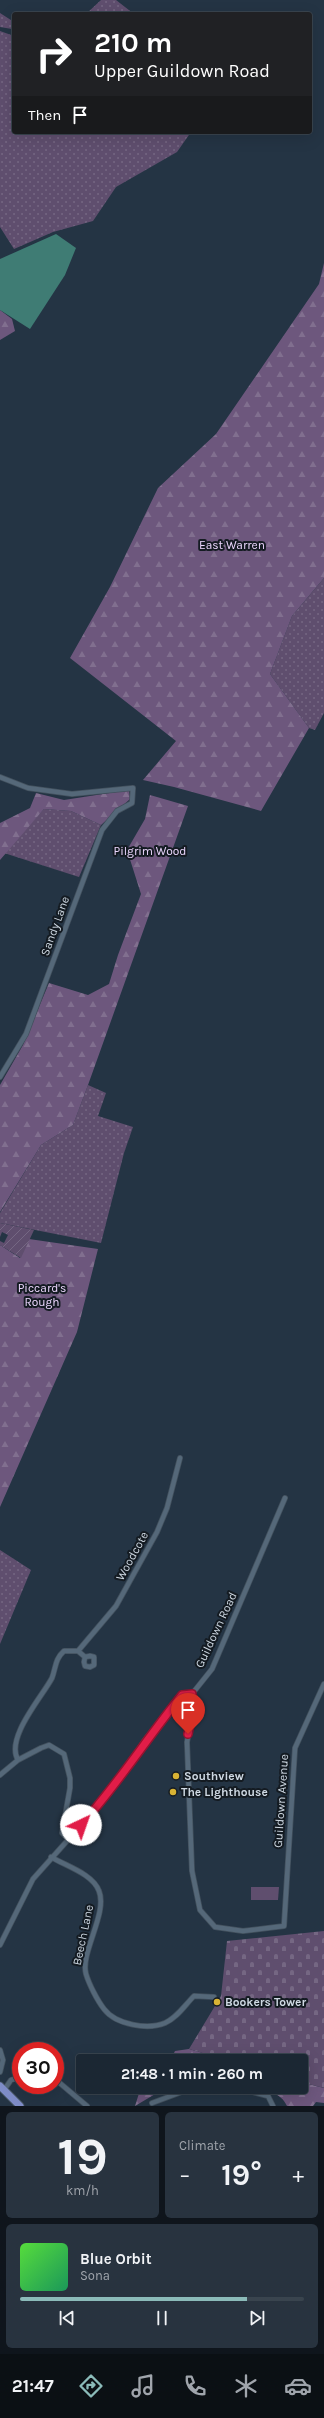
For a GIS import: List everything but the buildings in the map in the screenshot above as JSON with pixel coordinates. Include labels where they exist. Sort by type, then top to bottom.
[{"type":"main road","points":[[2,2088],[20,2106]]},
{"type":"street","name":"Sandy Lane","points":[[0,777],[28,788],[72,794],[133,788],[132,803],[117,811],[102,830],[26,1034],[0,1077]]},
{"type":"street","name":"Woodcote","points":[[78,1651],[116,1606],[157,1532],[167,1508],[180,1458]]},
{"type":"street","name":"Guildown Road","points":[[0,1945],[33,1879],[51,1857],[109,1794],[145,1740],[182,1695],[192,1694],[212,1669],[285,1498]]},
{"type":"street","points":[[18,1760],[16,1750],[21,1730],[31,1710],[52,1678],[58,1657],[64,1651],[78,1651],[86,1657]]},
{"type":"street","name":"Guildown Avenue","points":[[192,1694],[194,1705],[187,1742],[192,1871],[200,1910],[215,1927],[243,1931],[284,1926],[295,1748],[324,1684]]},
{"type":"street","points":[[0,1775],[18,1760],[49,1745],[64,1754],[70,1778],[70,1788],[62,1833],[68,1839]]},
{"type":"street","name":"Beech Lane","points":[[51,1857],[95,1882],[100,1893],[100,1906],[85,1973],[104,2010],[125,2023],[147,2028],[166,2023],[179,2013],[194,1996],[214,1997]]},
{"type":"street","points":[[0,2050],[3,2060],[0,2072]]},
{"type":"street","points":[[2,2088],[12,2080]]},
{"type":"street","points":[[64,2087],[87,2106]]},
{"type":"street","points":[[152,2103],[176,2094]]},
{"type":"street","points":[[260,2094],[268,2096],[273,2106]]},
{"type":"green space","points":[[101,0],[116,0],[131,12],[88,12]]},
{"type":"green space","points":[[0,13],[12,21],[12,29],[0,27]]},
{"type":"green space","points":[[0,31],[12,35],[12,134],[190,134],[177,152],[116,187],[93,221],[53,232],[14,249],[0,227]]},
{"type":"green space","name":"East Warren","points":[[324,263],[324,578],[292,616],[270,674],[309,728],[261,811],[143,780],[176,741],[70,658],[110,587],[158,488],[216,434],[319,284]]},
{"type":"green space","points":[[0,310],[12,319],[15,331],[0,340]]},
{"type":"green space","points":[[324,578],[324,713],[315,730],[309,728],[270,674],[292,616]]},
{"type":"green space","points":[[129,790],[130,799],[101,825],[71,811],[44,809],[0,860],[0,823],[30,808],[36,793],[64,800]]},
{"type":"green space","name":"Pilgrim Wood","points":[[150,795],[188,806],[88,1085],[73,1125],[41,1145],[0,1212],[0,1085],[23,1045],[49,983],[88,995],[109,984],[118,955],[141,894],[127,850],[145,819]]},
{"type":"green space","points":[[44,809],[71,811],[101,825],[79,877],[4,853]]},
{"type":"green space","points":[[88,1085],[106,1093],[98,1116],[133,1127],[124,1153],[101,1243],[0,1223],[0,1213],[41,1145],[73,1125]]},
{"type":"green space","points":[[0,1223],[34,1230],[21,1258],[0,1245],[0,1241],[4,1243],[8,1235],[2,1232],[0,1237]]},
{"type":"green space","name":"Piccard's Rough","points":[[29,1239],[98,1249],[77,1332],[0,1507],[0,1245],[20,1258]]},
{"type":"green space","points":[[0,1550],[31,1570],[0,1644]]},
{"type":"green space","points":[[251,1887],[279,1887],[278,1900],[251,1900]]},
{"type":"green space","points":[[324,1931],[324,2088],[308,2084],[308,2054],[206,2054],[189,2049],[221,1996],[227,1941]]},
{"type":"green space","points":[[189,2049],[206,2054],[174,2054],[175,2051]]},
{"type":"green space","points":[[308,2084],[324,2088],[324,2103],[316,2102],[313,2106],[287,2106],[284,2100],[274,2094],[308,2094]]},
{"type":"green space","points":[[139,2094],[155,2094],[135,2106]]},
{"type":"shaded area","points":[[56,234],[76,248],[65,275],[30,329],[0,310],[0,259]]},
{"type":"place","name":"Southview","points":[[176,1776]]},
{"type":"place","name":"The Lighthouse","points":[[173,1792]]},
{"type":"place","name":"Bookers Tower","points":[[217,2002]]},
{"type":"route","points":[[81,1825],[109,1794],[145,1740],[182,1695],[192,1694],[194,1705],[188,1734]]}]
